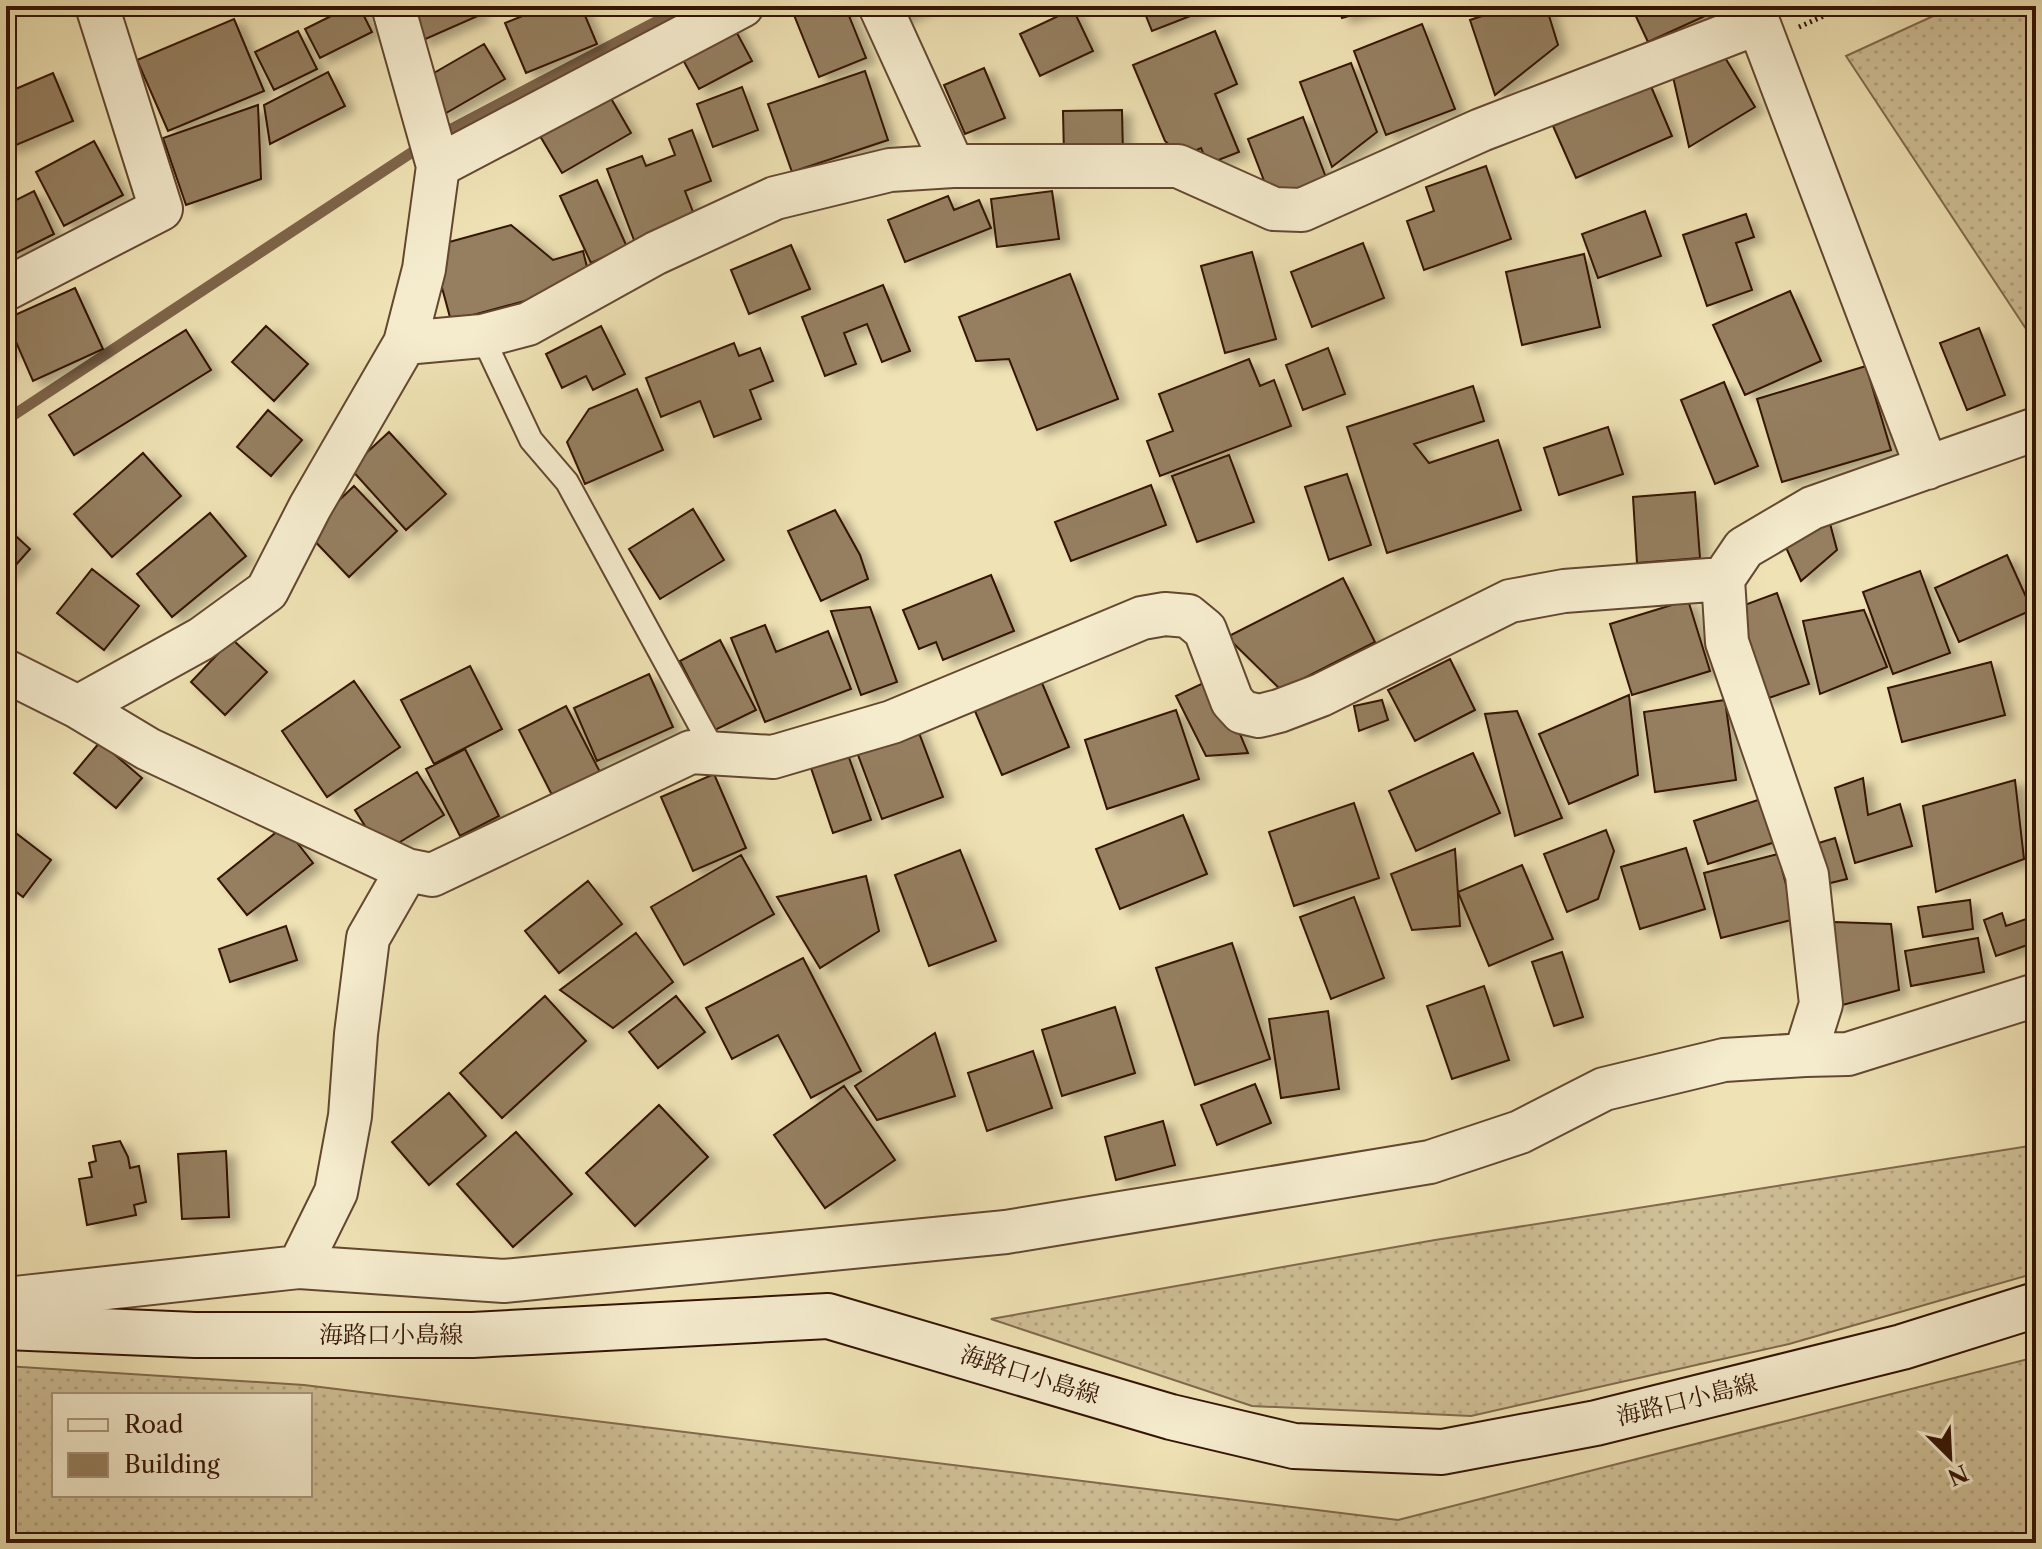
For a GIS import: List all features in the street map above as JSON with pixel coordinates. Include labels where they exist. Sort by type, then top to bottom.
[{"type":"main road","name":"海路口小島線","points":[[6,1327],[195,1335],[473,1335],[828,1316],[1171,1417],[1294,1446],[1442,1452],[1596,1423],[1902,1347],[2036,1305]]},
{"type":"street","points":[[6,289],[161,209],[97,6]]},
{"type":"street","points":[[78,707],[201,639],[267,591],[310,507],[405,343],[424,269],[438,166],[393,6]]},
{"type":"street","points":[[438,166],[742,6]]},
{"type":"street","points":[[880,6],[953,166]]},
{"type":"street","points":[[405,343],[482,336],[528,324],[656,253],[775,198],[890,170],[953,166],[1178,166],[1274,209],[1302,210],[1481,130],[1759,24],[1927,468]]},
{"type":"street","points":[[1805,1055],[1821,1004],[1807,875],[1727,642],[1723,579],[1744,548],[1812,508],[2036,429]]},
{"type":"street","points":[[6,671],[78,707],[148,749],[407,870],[432,875],[691,752],[773,757],[892,722],[1142,618],[1165,614],[1188,616],[1205,630],[1232,701],[1242,712],[1259,716],[1321,695],[1510,601],[1564,591],[1723,579]]},
{"type":"street","points":[[299,1267],[336,1192],[350,1116],[368,938],[407,870]]},
{"type":"street","points":[[6,1299],[299,1267],[504,1281],[1006,1232],[1430,1162],[1520,1132],[1604,1089],[1724,1060],[1848,1054],[2036,995]]},
{"type":"lane","points":[[482,336],[531,440],[567,482],[715,753]]},
{"type":"path","points":[[1759,24],[1846,6]]},
{"type":"shaded area","points":[[1955,6],[2036,6],[2036,344],[1846,56]]},
{"type":"shaded area","points":[[2036,1145],[2036,1273],[1789,1344],[1471,1416],[1252,1406],[991,1319],[1435,1240]]},
{"type":"shaded area","points":[[2036,1357],[2036,1543],[6,1543],[6,1366],[304,1385],[1398,1520]]},
{"type":"building","points":[[351,6],[359,6],[372,32],[320,58],[305,29]]},
{"type":"building","points":[[405,6],[476,6],[480,15],[421,41]]},
{"type":"building","points":[[547,6],[581,6],[597,44],[526,73],[505,23]]},
{"type":"building","points":[[816,6],[845,6],[866,58],[819,77],[794,15]]},
{"type":"building","points":[[889,6],[928,6],[896,21]]},
{"type":"building","points":[[1142,6],[1216,6],[1152,31]]},
{"type":"building","points":[[1338,6],[1382,6],[1342,18]]},
{"type":"building","points":[[1512,6],[1546,6],[1558,45],[1495,95],[1470,20]]},
{"type":"building","points":[[1631,6],[1727,6],[1648,42]]},
{"type":"building","points":[[1073,9],[1093,51],[1040,76],[1020,34]]},
{"type":"building","points":[[234,19],[264,91],[168,131],[137,60]]},
{"type":"building","points":[[730,20],[752,61],[699,89],[677,49]]},
{"type":"building","points":[[1422,24],[1455,109],[1386,135],[1354,51]]},
{"type":"building","points":[[298,31],[317,69],[274,90],[255,52]]},
{"type":"building","points":[[1215,31],[1237,84],[1215,94],[1239,152],[1208,164],[1201,148],[1182,156],[1165,141],[1133,65]]},
{"type":"building","points":[[484,44],[505,79],[441,116],[420,81]]},
{"type":"building","points":[[1724,56],[1755,107],[1689,147],[1671,68]]},
{"type":"building","points":[[1351,63],[1377,132],[1332,167],[1300,82]]},
{"type":"building","points":[[984,68],[1005,118],[965,134],[944,85]]},
{"type":"building","points":[[865,71],[888,140],[792,172],[768,104]]},
{"type":"building","points":[[328,72],[345,106],[270,144],[264,105]]},
{"type":"building","points":[[53,73],[73,121],[9,148],[6,140],[6,93]]},
{"type":"building","points":[[1650,84],[1672,136],[1576,178],[1553,126]]},
{"type":"building","points":[[742,87],[758,130],[713,147],[697,104]]},
{"type":"building","points":[[609,95],[631,133],[562,173],[540,136]]},
{"type":"building","points":[[258,105],[261,179],[186,205],[163,138]]},
{"type":"building","points":[[1122,110],[1123,154],[1064,156],[1063,111]]},
{"type":"building","points":[[1303,117],[1330,188],[1268,191],[1248,139]]},
{"type":"building","points":[[692,130],[711,181],[685,191],[698,225],[637,248],[607,169],[642,156],[646,166],[675,155],[669,139]]},
{"type":"building","points":[[94,141],[123,195],[64,226],[36,172]]},
{"type":"building","points":[[1486,166],[1511,239],[1424,270],[1407,221],[1434,211],[1426,187]]},
{"type":"building","points":[[597,180],[627,247],[591,263],[560,196]]},
{"type":"building","points":[[34,191],[54,234],[6,258],[6,205]]},
{"type":"building","points":[[1052,191],[1059,239],[997,247],[991,199]]},
{"type":"building","points":[[948,196],[954,210],[979,200],[991,228],[905,262],[888,220]]},
{"type":"building","points":[[1645,211],[1661,256],[1598,278],[1582,234]]},
{"type":"building","points":[[1746,214],[1754,237],[1736,243],[1752,290],[1707,306],[1683,235]]},
{"type":"building","points":[[511,225],[553,260],[583,251],[591,283],[451,321],[431,247]]},
{"type":"building","points":[[1363,243],[1384,298],[1312,327],[1291,272]]},
{"type":"building","points":[[791,245],[810,289],[749,314],[731,270]]},
{"type":"building","points":[[1252,252],[1276,339],[1225,353],[1201,266]]},
{"type":"building","points":[[1584,254],[1600,327],[1522,345],[1506,272]]},
{"type":"building","points":[[1070,274],[1118,399],[1037,430],[1009,359],[976,361],[959,317]]},
{"type":"building","points":[[883,285],[910,351],[882,362],[867,324],[844,333],[856,364],[825,376],[802,317]]},
{"type":"building","points":[[75,288],[103,349],[33,381],[6,319]]},
{"type":"building","points":[[1790,291],[1821,361],[1745,395],[1713,325]]},
{"type":"building","points":[[266,326],[308,364],[274,401],[232,362]]},
{"type":"building","points":[[601,326],[625,374],[593,390],[586,376],[562,388],[546,354]]},
{"type":"building","points":[[1979,328],[2005,395],[1967,410],[1940,343]]},
{"type":"building","points":[[186,330],[211,370],[74,455],[49,415]]},
{"type":"building","points":[[6,334],[13,348],[6,355]]},
{"type":"building","points":[[734,343],[739,356],[760,348],[773,381],[750,390],[761,419],[714,437],[700,401],[661,417],[646,378]]},
{"type":"building","points":[[1328,348],[1345,394],[1303,410],[1286,365]]},
{"type":"building","points":[[1249,359],[1260,386],[1274,380],[1291,426],[1160,476],[1147,441],[1173,431],[1159,394]]},
{"type":"building","points":[[1866,366],[1891,450],[1782,482],[1757,399]]},
{"type":"building","points":[[1724,382],[1758,466],[1715,484],[1681,400]]},
{"type":"building","points":[[1473,386],[1484,421],[1414,444],[1429,463],[1498,440],[1521,510],[1387,553],[1347,427]]},
{"type":"building","points":[[637,389],[663,450],[585,484],[567,442],[589,409]]},
{"type":"building","points":[[268,410],[302,440],[271,476],[237,447]]},
{"type":"building","points":[[1608,427],[1623,474],[1559,495],[1544,448]]},
{"type":"building","points":[[389,432],[446,494],[406,530],[350,468]]},
{"type":"building","points":[[143,453],[181,496],[112,557],[74,514]]},
{"type":"building","points":[[1229,455],[1254,522],[1197,542],[1172,476]]},
{"type":"building","points":[[1347,474],[1371,545],[1329,560],[1305,487]]},
{"type":"building","points":[[1151,485],[1166,525],[1071,561],[1055,522]]},
{"type":"building","points":[[354,486],[397,531],[349,577],[306,532]]},
{"type":"building","points":[[1695,492],[1700,558],[1637,563],[1633,497]]},
{"type":"building","points":[[693,509],[724,560],[660,599],[629,549]]},
{"type":"building","points":[[835,510],[860,555],[868,579],[821,601],[788,531]]},
{"type":"building","points":[[210,513],[246,556],[172,617],[137,574]]},
{"type":"building","points":[[1828,516],[1837,550],[1801,581],[1784,543]]},
{"type":"building","points":[[6,527],[30,549],[6,576]]},
{"type":"building","points":[[2007,555],[2032,610],[1959,642],[1935,588]]},
{"type":"building","points":[[92,569],[139,606],[104,650],[57,613]]},
{"type":"building","points":[[1920,571],[1950,653],[1893,674],[1863,592]]},
{"type":"building","points":[[991,575],[1014,631],[943,660],[936,642],[919,649],[903,610]]},
{"type":"building","points":[[1343,578],[1375,642],[1281,690],[1227,637]]},
{"type":"building","points":[[1777,593],[1809,684],[1763,700],[1731,610]]},
{"type":"building","points":[[1688,600],[1710,671],[1632,695],[1610,624]]},
{"type":"building","points":[[870,607],[897,682],[861,695],[831,611]]},
{"type":"building","points":[[1864,610],[1887,667],[1820,694],[1803,621]]},
{"type":"building","points":[[765,625],[776,652],[828,631],[851,689],[765,722],[731,638]]},
{"type":"building","points":[[232,639],[267,672],[225,715],[191,682]]},
{"type":"building","points":[[720,640],[756,710],[715,730],[680,661]]},
{"type":"building","points":[[1450,659],[1475,710],[1415,741],[1388,690]]},
{"type":"building","points":[[1991,662],[2005,715],[1902,742],[1888,688]]},
{"type":"building","points":[[470,666],[502,729],[434,764],[401,700]]},
{"type":"building","points":[[649,674],[673,727],[597,761],[574,708]]},
{"type":"building","points":[[1039,676],[1069,747],[1002,775],[972,704]]},
{"type":"building","points":[[1216,677],[1248,753],[1206,756],[1176,696]]},
{"type":"building","points":[[354,681],[400,747],[327,797],[282,731]]},
{"type":"building","points":[[1629,695],[1638,775],[1569,804],[1539,734]]},
{"type":"building","points":[[1382,700],[1388,720],[1359,731],[1354,706]]},
{"type":"building","points":[[1725,700],[1736,780],[1655,792],[1644,712]]},
{"type":"building","points":[[566,706],[602,776],[555,801],[519,730]]},
{"type":"building","points":[[1176,710],[1199,779],[1107,809],[1085,740]]},
{"type":"building","points":[[1517,711],[1562,818],[1515,836],[1485,714]]},
{"type":"building","points":[[916,725],[943,797],[882,819],[855,747]]},
{"type":"building","points":[[100,742],[142,778],[116,808],[74,773]]},
{"type":"building","points":[[465,749],[499,816],[460,836],[426,769]]},
{"type":"building","points":[[846,749],[871,820],[833,833],[809,762]]},
{"type":"building","points":[[1473,753],[1500,813],[1416,851],[1389,791]]},
{"type":"building","points":[[417,772],[444,815],[382,853],[355,810]]},
{"type":"building","points":[[714,774],[746,848],[693,871],[661,797]]},
{"type":"building","points":[[1863,778],[1868,815],[1900,804],[1912,846],[1855,863],[1835,788]]},
{"type":"building","points":[[2015,780],[2024,859],[1936,892],[1923,806]]},
{"type":"building","points":[[1761,799],[1775,842],[1708,864],[1694,821]]},
{"type":"building","points":[[1354,803],[1379,878],[1294,906],[1269,832]]},
{"type":"building","points":[[1183,815],[1207,874],[1120,909],[1096,849]]},
{"type":"building","points":[[284,826],[313,863],[247,915],[218,879]]},
{"type":"building","points":[[8,827],[51,860],[23,897],[6,884]]},
{"type":"building","points":[[1606,830],[1614,851],[1598,899],[1567,912],[1544,854]]},
{"type":"building","points":[[1835,838],[1847,879],[1818,886],[1812,845]]},
{"type":"building","points":[[1686,848],[1705,909],[1640,929],[1621,867]]},
{"type":"building","points":[[1455,849],[1460,926],[1412,930],[1391,874]]},
{"type":"building","points":[[960,850],[996,941],[929,966],[895,875]]},
{"type":"building","points":[[1778,854],[1795,919],[1721,938],[1704,873]]},
{"type":"building","points":[[741,855],[774,914],[684,965],[651,907]]},
{"type":"building","points":[[1522,865],[1553,939],[1489,966],[1458,892]]},
{"type":"building","points":[[866,876],[879,931],[820,968],[777,897]]},
{"type":"building","points":[[588,881],[622,924],[559,973],[525,931]]},
{"type":"building","points":[[1354,897],[1384,978],[1331,999],[1300,917]]},
{"type":"building","points":[[1970,900],[1973,929],[1923,937],[1918,907]]},
{"type":"building","points":[[2002,913],[2006,926],[2029,918],[2036,942],[1996,956],[1984,920]]},
{"type":"building","points":[[1834,922],[1891,924],[1899,990],[1835,1007]]},
{"type":"building","points":[[286,926],[297,960],[230,982],[219,949]]},
{"type":"building","points":[[636,933],[673,982],[613,1028],[560,990]]},
{"type":"building","points":[[1978,938],[1984,972],[1911,986],[1905,951]]},
{"type":"building","points":[[1232,943],[1270,1059],[1195,1085],[1156,968]]},
{"type":"building","points":[[1562,952],[1583,1017],[1554,1026],[1532,962]]},
{"type":"building","points":[[803,958],[861,1071],[811,1098],[778,1035],[732,1059],[706,1008]]},
{"type":"building","points":[[1484,986],[1509,1060],[1452,1079],[1427,1006]]},
{"type":"building","points":[[545,996],[586,1041],[502,1118],[460,1073]]},
{"type":"building","points":[[676,996],[705,1032],[658,1068],[629,1032]]},
{"type":"building","points":[[1115,1007],[1135,1073],[1062,1096],[1042,1030]]},
{"type":"building","points":[[1328,1011],[1339,1089],[1281,1098],[1269,1019]]},
{"type":"building","points":[[935,1033],[955,1096],[877,1120],[855,1086]]},
{"type":"building","points":[[1033,1051],[1052,1108],[987,1131],[968,1073]]},
{"type":"building","points":[[1255,1084],[1271,1123],[1217,1145],[1201,1105]]},
{"type":"building","points":[[844,1086],[895,1160],[825,1208],[774,1135]]},
{"type":"building","points":[[449,1093],[486,1136],[429,1185],[392,1142]]},
{"type":"building","points":[[659,1105],[708,1157],[635,1226],[586,1173]]},
{"type":"building","points":[[1163,1121],[1175,1165],[1116,1180],[1105,1137]]},
{"type":"building","points":[[516,1132],[572,1194],[513,1247],[457,1184]]},
{"type":"building","points":[[120,1141],[130,1168],[139,1166],[146,1202],[134,1205],[136,1215],[87,1225],[79,1179],[92,1177],[89,1163],[96,1161],[93,1146]]},
{"type":"building","points":[[226,1151],[229,1217],[182,1219],[178,1154]]},
{"type":"waterway","points":[[438,136],[686,6]]},
{"type":"waterway","points":[[6,420],[423,145]]}]
